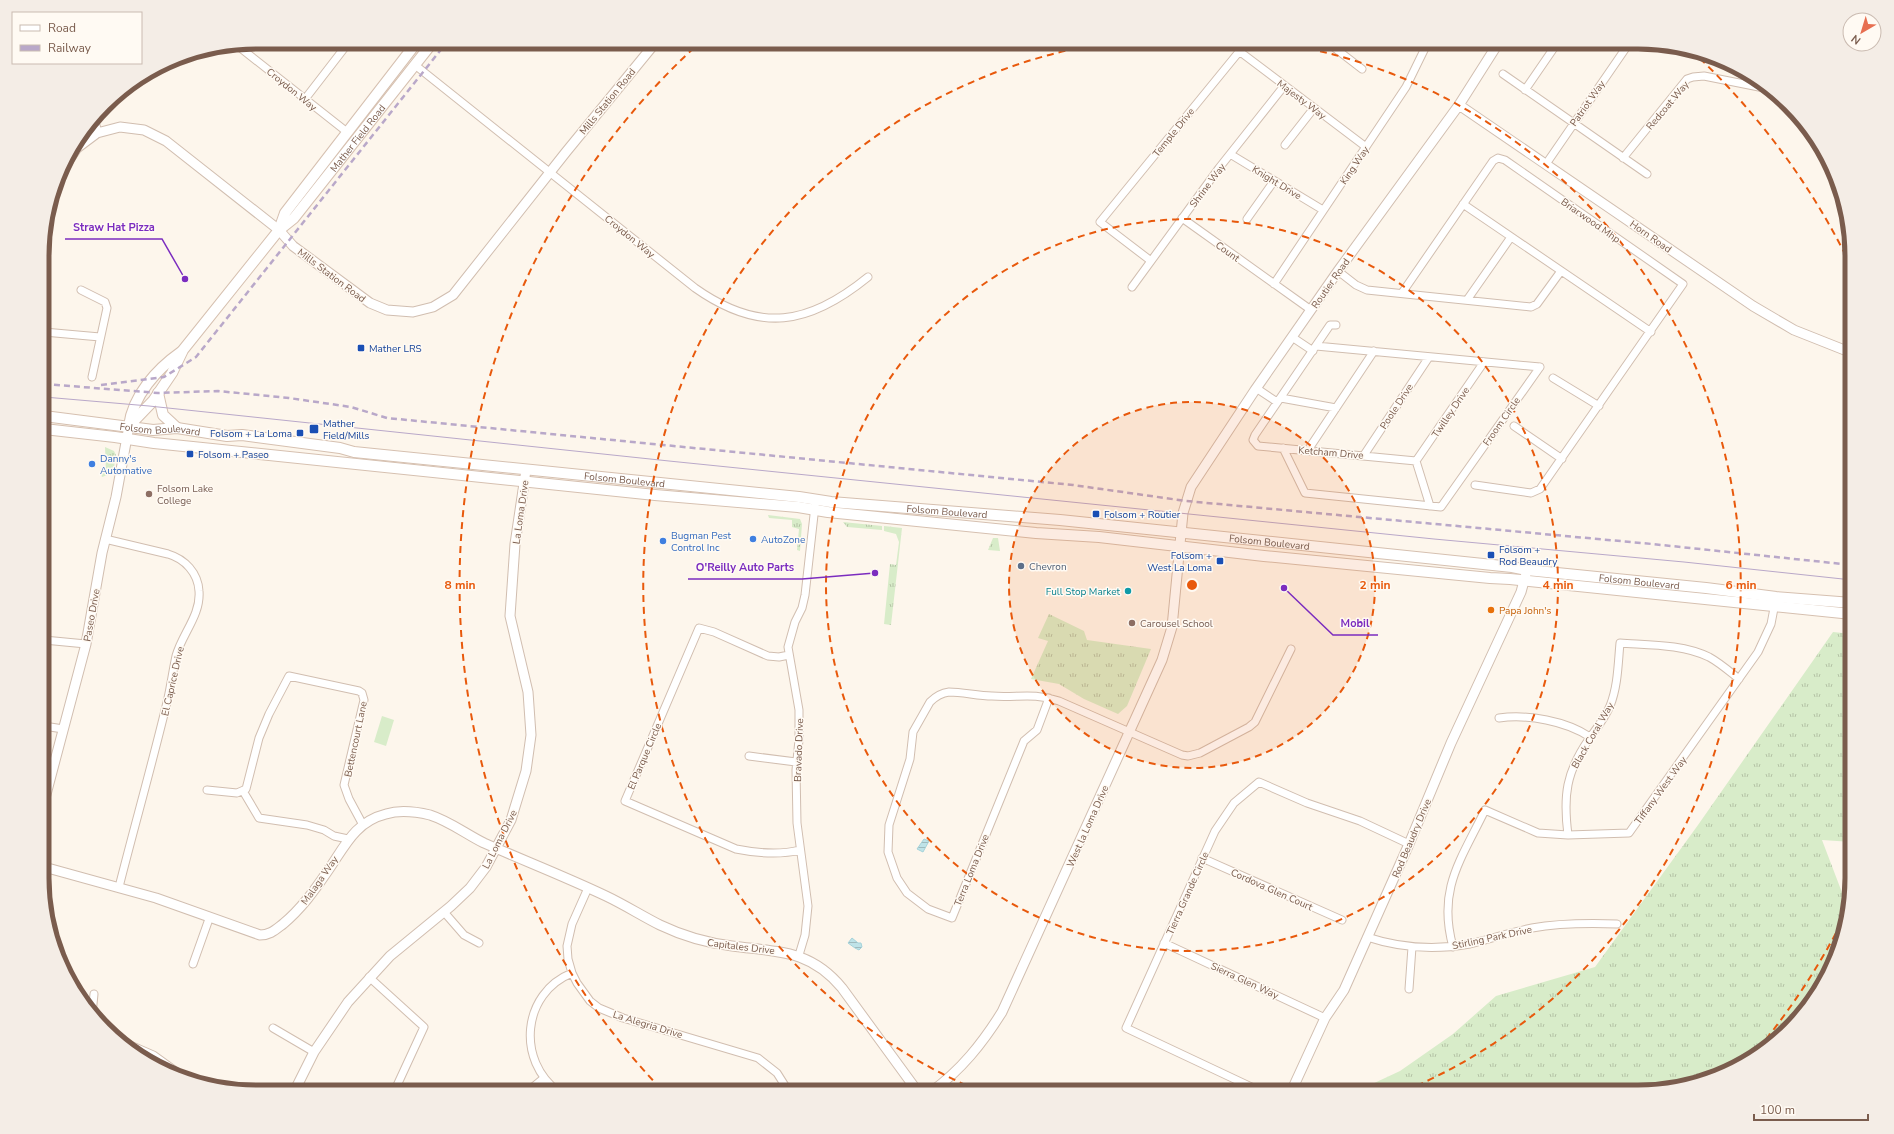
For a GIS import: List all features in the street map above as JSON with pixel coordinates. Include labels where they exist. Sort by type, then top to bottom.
[{"type":"main road","name":"Mather Field Road","points":[[279,230],[285,213],[412,49]]},
{"type":"main road","points":[[415,66],[419,49]]},
{"type":"main road","name":"Mather Field Road","points":[[129,426],[153,401],[172,372],[183,350],[279,230],[294,218],[428,49]]},
{"type":"main road","name":"Mather Field Road","points":[[129,426],[132,408],[141,392],[167,362],[183,350]]},
{"type":"main road","points":[[158,393],[163,415],[177,428]]},
{"type":"main road","name":"Folsom Boulevard","points":[[49,417],[154,430],[177,428],[227,436],[242,435],[340,448],[354,452],[902,509],[1060,520],[1706,588],[1775,602],[1845,613]]},
{"type":"main road","name":"Folsom Boulevard","points":[[49,430],[154,443],[525,482],[705,500],[798,507],[1010,531],[1099,537],[1316,561],[1525,581],[1775,602],[1845,603]]},
{"type":"main road","points":[[1010,531],[1017,524],[1046,525],[1060,520]]},
{"type":"main road","points":[[1316,561],[1330,556],[1358,558],[1367,553]]},
{"type":"street","name":"Croydon Way","points":[[242,49],[347,132]]},
{"type":"street","points":[[304,99],[343,49]]},
{"type":"street","name":"Mills Station Road","points":[[82,145],[97,134],[112,129],[128,127],[144,130],[159,137],[279,230],[293,246],[370,303],[395,312],[426,310],[445,301],[453,295],[566,152],[650,49]]},
{"type":"street","points":[[1336,49],[1362,69]]},
{"type":"street","name":"King Way","points":[[1274,284],[1406,87],[1423,49]]},
{"type":"street","name":"Routier Road","points":[[1180,532],[1184,508],[1191,487],[1256,388],[1338,271],[1459,105],[1495,49]]},
{"type":"street","points":[[1524,90],[1553,49]]},
{"type":"street","name":"Majesty Way","points":[[1239,51],[1366,147]]},
{"type":"street","name":"Temple Drive","points":[[1151,261],[1100,222],[1239,51]]},
{"type":"street","name":"Patriot Way","points":[[1546,164],[1623,51]]},
{"type":"street","name":"Croydon Way","points":[[415,66],[710,299],[742,313],[774,319],[787,318],[800,316],[840,299],[868,277]]},
{"type":"street","points":[[1502,74],[1647,174]]},
{"type":"street","name":"Redcoat Way","points":[[1623,158],[1687,80],[1694,77],[1704,76],[1756,86]]},
{"type":"street","name":"Shrine Way","points":[[1132,287],[1230,154],[1284,86]]},
{"type":"street","name":"Horn Road","points":[[1459,105],[1779,322],[1845,350]]},
{"type":"street","points":[[1285,145],[1314,108]]},
{"type":"street","points":[[95,126],[97,134]]},
{"type":"street","name":"Knight Drive","points":[[1230,154],[1323,210]]},
{"type":"street","name":"Briarwood Mhp","points":[[1402,293],[1492,161],[1498,158],[1505,160],[1683,284],[1540,490],[1531,493],[1475,485]]},
{"type":"street","points":[[1247,219],[1274,181]]},
{"type":"street","points":[[1463,204],[1651,332]]},
{"type":"street","name":"Count","points":[[1182,218],[1311,310]]},
{"type":"street","points":[[1467,300],[1511,237]]},
{"type":"street","points":[[1338,271],[1356,285],[1367,290],[1534,306],[1561,271]]},
{"type":"street","points":[[81,290],[105,302],[107,308],[92,377]]},
{"type":"street","points":[[1279,400],[1330,325],[1336,325]]},
{"type":"street","points":[[49,332],[100,337]]},
{"type":"street","points":[[1292,338],[1315,348]]},
{"type":"street","name":"Froom Circle","points":[[1315,348],[1374,351],[1540,366],[1440,507],[1430,506]]},
{"type":"street","points":[[1308,450],[1374,351]]},
{"type":"street","name":"Poole Drive","points":[[1364,455],[1429,356]]},
{"type":"street","name":"Twilley Drive","points":[[1416,461],[1484,362]]},
{"type":"street","points":[[1553,378],[1599,406]]},
{"type":"street","points":[[1256,388],[1279,400],[1336,408]]},
{"type":"street","name":"Ketcham Drive","points":[[1279,400],[1255,435],[1253,440],[1258,446],[1416,461]]},
{"type":"street","name":"Paseo Drive","points":[[49,784],[86,644],[105,539],[116,497],[128,439],[129,426]]},
{"type":"street","points":[[1514,426],[1562,458]]},
{"type":"street","points":[[1283,448],[1305,493],[1430,506],[1416,461]]},
{"type":"street","name":"La Loma Drive","points":[[298,1085],[314,1052],[341,1011],[369,977],[403,945],[464,895],[476,881],[511,820],[526,771],[531,735],[528,692],[510,616],[515,544],[526,470]]},
{"type":"street","name":"Bravado Drive","points":[[799,956],[805,935],[808,906],[797,823],[796,762],[799,740],[799,710],[789,655],[791,635],[802,608],[805,595],[816,499]]},
{"type":"street","name":"West la Loma Drive","points":[[940,1085],[963,1065],[987,1036],[1002,1012],[1130,732],[1167,647],[1176,607],[1180,532]]},
{"type":"street","name":"El Caprice Drive","points":[[105,539],[168,554],[178,558],[187,564],[193,573],[200,593],[196,614],[184,634],[176,656],[167,704],[118,887]]},
{"type":"street","name":"Rod Beaudry Drive","points":[[1294,1085],[1325,1018],[1344,990],[1409,844],[1451,743],[1525,581],[1527,570]]},
{"type":"street","name":"Tiffany West Way","points":[[1453,946],[1447,919],[1448,893],[1454,875],[1485,810],[1538,833],[1568,835],[1628,833],[1764,642],[1774,615],[1775,602]]},
{"type":"street","name":"El Parque Circle","points":[[789,655],[779,657],[768,656],[714,632],[699,628],[625,801],[736,849],[788,853],[800,850]]},
{"type":"street","points":[[49,640],[86,644]]},
{"type":"street","name":"Black Coral Way","points":[[1568,835],[1565,804],[1567,783],[1575,760],[1605,716],[1614,696],[1620,643],[1689,650],[1708,656],[1739,679]]},
{"type":"street","name":"Terra Loma Drive","points":[[1049,698],[1037,730],[1024,741],[952,918],[928,909],[907,893],[899,882],[891,865],[888,843],[889,825],[910,759],[913,732],[930,702],[938,695],[950,692],[992,696],[1034,695],[1049,698],[1182,755],[1188,756],[1200,753],[1249,727],[1255,722],[1292,649]]},
{"type":"street","name":"Bettencourt Lane","points":[[243,790],[247,786],[259,738],[269,714],[289,676],[359,691],[362,693],[364,700],[344,785],[349,799],[363,826]]},
{"type":"street","points":[[1499,718],[1511,717],[1555,721],[1571,726],[1590,737]]},
{"type":"street","points":[[49,727],[64,729]]},
{"type":"street","points":[[749,756],[796,762]]},
{"type":"street","name":"Tierra Grande Circle","points":[[1247,1085],[1126,1028],[1202,858],[1225,814],[1248,789],[1259,782],[1307,803],[1360,821],[1409,844]]},
{"type":"street","points":[[207,790],[237,793],[243,790],[259,818],[307,825],[324,830],[334,836],[348,839]]},
{"type":"street","name":"Malaga Way","points":[[49,868],[156,898],[260,935],[271,933],[291,917],[314,891],[348,839],[363,826],[387,814],[421,813],[437,818],[496,847]]},
{"type":"street","name":"Capitales Drive","points":[[496,847],[607,896],[659,925],[688,937],[710,942],[777,950],[799,956],[817,964],[835,980],[913,1085]]},
{"type":"street","name":"Cordova Glen Court","points":[[1202,858],[1342,920]]},
{"type":"street","name":"La Alegria Drive","points":[[588,888],[572,924],[569,938],[568,960],[572,973],[583,992],[600,1008],[623,1018],[758,1058],[777,1073],[785,1085]]},
{"type":"street","points":[[444,912],[464,935],[479,942]]},
{"type":"street","points":[[193,964],[209,918]]},
{"type":"street","name":"Stirling Park Drive","points":[[1367,937],[1412,947],[1453,946],[1532,928],[1563,924],[1617,924]]},
{"type":"street","name":"Sierra Glen Way","points":[[1164,942],[1325,1018]]},
{"type":"street","points":[[1408,989],[1412,947]]},
{"type":"street","points":[[552,1085],[544,1078],[534,1061],[529,1041],[530,1024],[537,1003],[544,993],[552,984],[572,973]]},
{"type":"street","points":[[369,977],[424,1027],[397,1085]]},
{"type":"street","points":[[93,1005],[94,994]]},
{"type":"street","points":[[273,1028],[314,1052]]},
{"type":"street","points":[[146,1053],[160,1061]]},
{"type":"street","points":[[536,1085],[544,1078]]},
{"type":"green space","points":[[105,447],[114,451],[116,455],[113,473],[102,477],[101,474],[106,472]]},
{"type":"green space","points":[[768,515],[800,519],[802,524],[800,551],[797,550],[799,529],[792,527],[792,520],[769,518]]},
{"type":"green space","points":[[843,522],[882,526],[882,530],[847,527]]},
{"type":"green space","points":[[884,526],[902,528],[891,625],[884,624],[890,564],[896,565],[899,542],[896,534],[884,531]]},
{"type":"green space","points":[[993,538],[998,538],[1000,551],[988,550]]},
{"type":"green space","points":[[1049,614],[1084,631],[1087,640],[1151,649],[1127,706],[1118,714],[1084,699],[1059,684],[1031,679],[1048,641],[1038,638]]},
{"type":"green space","points":[[1833,632],[1845,633],[1845,842],[1822,840],[1844,898],[1841,918],[1834,944],[1824,969],[1802,1004],[1774,1034],[1753,1050],[1717,1069],[1691,1078],[1651,1085],[1370,1085],[1400,1071],[1453,1034],[1496,996],[1595,967],[1698,825]]},
{"type":"green space","points":[[382,716],[394,720],[386,746],[374,742]]},
{"type":"water","points":[[924,839],[929,841],[923,852],[917,849]]},
{"type":"water","points":[[852,938],[858,943],[861,943],[862,947],[859,950],[848,943]]},
{"type":"tram line","points":[[49,397],[149,406],[669,461],[1845,579]]},
{"type":"railway","points":[[101,385],[164,377],[196,357],[441,49]]},
{"type":"railway","points":[[49,384],[158,393],[218,391],[289,398],[351,407],[387,418],[1073,485],[1186,501],[1652,544],[1845,564]]},
{"type":"place","name":"Straw Hat Pizza","points":[[185,279]]},
{"type":"place","name":"Mather LRS","points":[[361,348]]},
{"type":"place","name":"Mather Field/Mills","points":[[314,429]]},
{"type":"place","name":"Folsom + La Loma","points":[[300,433]]},
{"type":"place","name":"Folsom + Paseo","points":[[190,454]]},
{"type":"place","name":"Danny's Automative","points":[[92,464]]},
{"type":"place","name":"Folsom Lake College","points":[[149,494]]},
{"type":"place","name":"Folsom + Routier","points":[[1096,514]]},
{"type":"place","name":"AutoZone","points":[[753,539]]},
{"type":"place","name":"Bugman Pest Control Inc","points":[[663,541]]},
{"type":"place","name":"Folsom + Rod Beaudry","points":[[1491,555]]},
{"type":"place","name":"Folsom + West La Loma","points":[[1220,561]]},
{"type":"place","name":"Chevron","points":[[1021,566]]},
{"type":"place","name":"O'Reilly Auto Parts","points":[[875,573]]},
{"type":"place","name":"Mobil","points":[[1284,588]]},
{"type":"place","name":"Full Stop Market","points":[[1128,591]]},
{"type":"place","name":"Papa John's","points":[[1491,610]]},
{"type":"place","name":"Carousel School","points":[[1132,623]]}]
